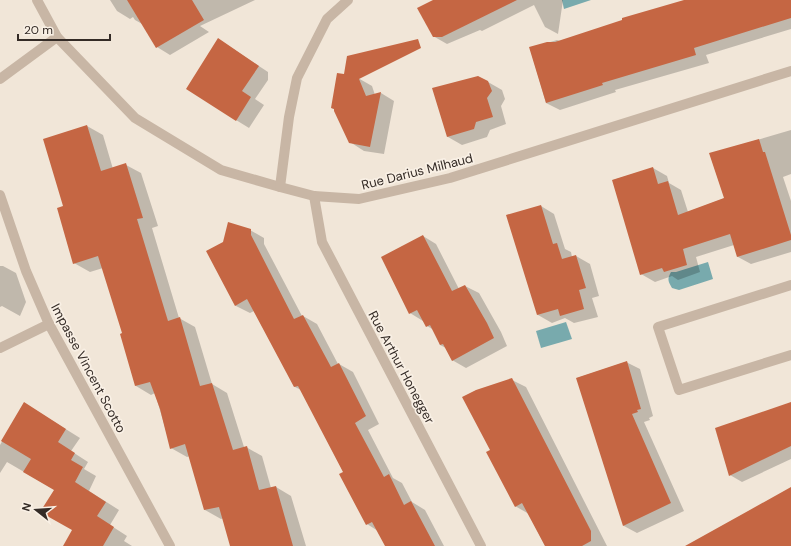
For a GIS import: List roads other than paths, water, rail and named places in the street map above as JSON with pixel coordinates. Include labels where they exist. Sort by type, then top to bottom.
[{"type":"street","name":"Rue Darius Milhaud","points":[[37,0],[57,36],[135,118],[221,170],[314,196],[359,199],[450,178],[791,71]]},
{"type":"street","points":[[280,187],[289,117],[297,78],[328,19],[348,0]]},
{"type":"street","points":[[0,79],[57,36]]},
{"type":"street","name":"Impasse Vincent Scotto","points":[[0,195],[26,271],[49,324],[170,546]]},
{"type":"street","name":"Rue Arthur Honegger","points":[[314,196],[322,242],[481,546]]},
{"type":"street","points":[[791,285],[658,327],[679,390],[791,355]]},
{"type":"street","points":[[0,348],[49,324]]},
{"type":"water","points":[[562,0],[591,0],[564,9]]},
{"type":"water","points":[[708,262],[713,279],[679,290],[672,288],[668,280],[671,272],[676,272]]},
{"type":"water","points":[[566,322],[572,339],[541,348],[536,331]]}]
